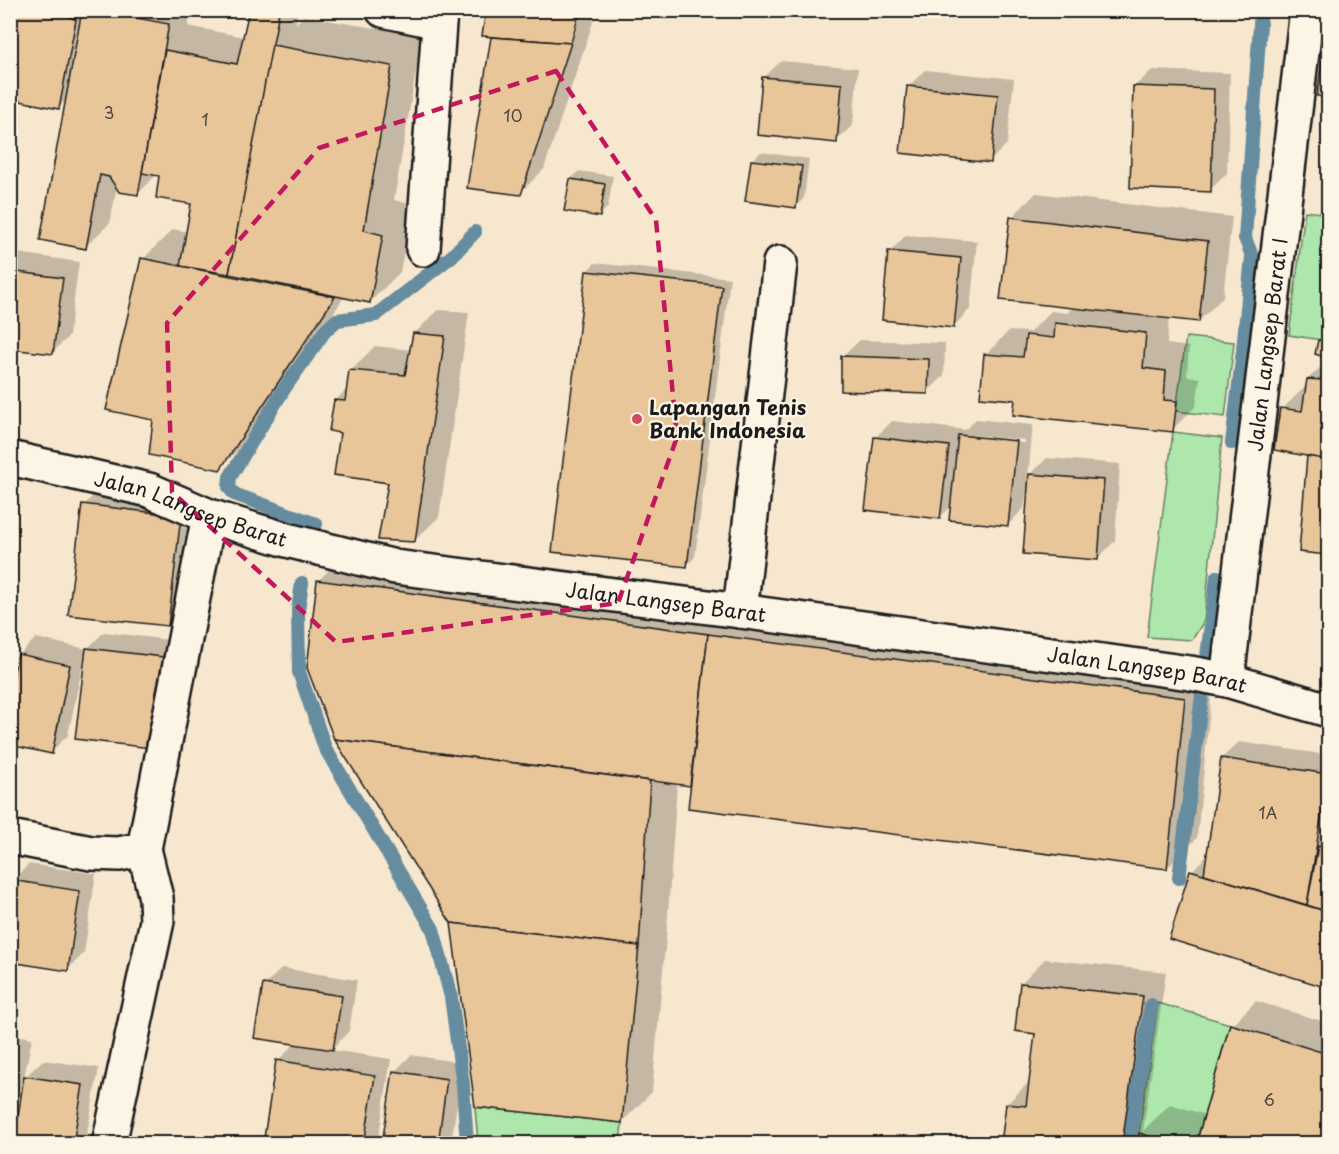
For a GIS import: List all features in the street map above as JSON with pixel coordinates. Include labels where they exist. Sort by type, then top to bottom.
[{"type":"street","points":[[383,10],[440,16],[423,249]]},
{"type":"street","name":"Jalan Langsep Barat I","points":[[1227,680],[1307,10]]},
{"type":"street","points":[[740,611],[780,263]]},
{"type":"street","name":"Jalan Langsep Barat","points":[[10,458],[149,490],[209,516],[287,540],[395,567],[740,611],[1190,673],[1227,680],[1329,710]]},
{"type":"street","points":[[109,1143],[157,921],[156,898],[144,849],[209,516]]},
{"type":"street","points":[[10,837],[91,853],[119,854],[144,849]]},
{"type":"highlighted area","points":[[556,71],[656,220],[677,437],[618,603],[336,642],[172,492],[167,323],[319,148]]},
{"type":"green space","points":[[1305,211],[1328,214],[1328,341],[1289,335]]},
{"type":"green space","points":[[1186,337],[1234,342],[1225,417],[1176,411]]},
{"type":"green space","points":[[1173,432],[1222,438],[1204,621],[1192,640],[1147,637]]},
{"type":"green space","points":[[1158,1003],[1230,1024],[1196,1143],[1172,1143],[1139,1133]]},
{"type":"green space","points":[[475,1107],[622,1123],[620,1143],[478,1143]]},
{"type":"building","points":[[19,10],[58,10],[76,20],[59,109],[10,99],[10,56]]},
{"type":"building","points":[[82,10],[121,10],[120,15],[169,24],[138,195],[119,192],[109,177],[100,175],[86,249],[40,240]]},
{"type":"building","points":[[249,10],[279,12],[229,274],[180,266],[191,204],[156,198],[159,176],[142,173],[165,50],[237,64]]},
{"type":"building","points":[[486,10],[580,10],[571,43],[482,36]]},
{"type":"building","points":[[1319,10],[1328,10],[1328,22],[1318,20]]},
{"type":"building","points":[[491,37],[571,43],[521,195],[467,188]]},
{"type":"building","points":[[272,45],[392,66],[364,230],[383,235],[370,303],[229,274]]},
{"type":"building","points":[[1322,60],[1328,60],[1328,98],[1317,96]]},
{"type":"building","points":[[762,77],[842,84],[837,143],[757,135]]},
{"type":"building","points":[[907,86],[998,95],[991,163],[900,153]]},
{"type":"building","points":[[1133,86],[1214,89],[1211,192],[1130,188]]},
{"type":"building","points":[[751,160],[802,166],[796,208],[745,201]]},
{"type":"building","points":[[570,179],[605,184],[600,217],[564,211]]},
{"type":"building","points":[[1010,217],[1208,241],[1199,322],[1000,300]]},
{"type":"building","points":[[888,251],[961,258],[954,328],[882,320]]},
{"type":"building","points":[[141,258],[335,297],[220,470],[149,455],[153,420],[106,410]]},
{"type":"building","points":[[10,271],[63,278],[53,354],[10,349]]},
{"type":"building","name":"Lapangan Tenis Bank Indonesia","points":[[586,271],[722,286],[687,567],[552,552]]},
{"type":"building","points":[[1055,323],[1146,333],[1143,368],[1166,371],[1164,400],[1177,401],[1173,432],[1013,415],[1015,400],[980,397],[984,354],[1023,357],[1026,335],[1054,338]]},
{"type":"building","points":[[413,333],[445,336],[415,542],[378,540],[388,483],[334,475],[340,433],[329,431],[334,400],[345,401],[349,370],[405,375]]},
{"type":"building","points":[[1318,340],[1328,341],[1328,460],[1274,450],[1280,408],[1302,411],[1307,379],[1321,380],[1324,357],[1315,354]]},
{"type":"building","points":[[841,356],[929,359],[928,394],[841,391]]},
{"type":"building","points":[[958,435],[1017,441],[1008,526],[949,520]]},
{"type":"building","points":[[874,437],[949,446],[940,519],[865,510]]},
{"type":"building","points":[[1307,456],[1328,460],[1328,555],[1299,552]]},
{"type":"building","points":[[1029,474],[1104,480],[1098,560],[1023,554]]},
{"type":"building","points":[[82,504],[181,516],[168,626],[68,615]]},
{"type":"building","points":[[317,580],[708,634],[690,786],[334,739],[307,668]]},
{"type":"building","points":[[708,634],[1185,698],[1167,869],[688,808]]},
{"type":"building","points":[[86,648],[163,657],[151,748],[75,739]]},
{"type":"building","points":[[18,654],[70,665],[52,754],[10,745],[10,689]]},
{"type":"building","points":[[334,739],[650,781],[639,946],[451,923]]},
{"type":"building","points":[[1221,758],[1328,774],[1307,905],[1204,874]]},
{"type":"building","points":[[1318,846],[1328,849],[1328,912],[1307,905]]},
{"type":"building","points":[[1190,870],[1328,912],[1328,988],[1169,939]]},
{"type":"building","points":[[11,880],[80,891],[68,971],[10,962]]},
{"type":"building","points":[[451,923],[639,946],[622,1123],[475,1107]]},
{"type":"building","points":[[1020,983],[1143,996],[1122,1144],[1001,1144],[1006,1104],[1026,1106],[1035,1034],[1015,1031]]},
{"type":"building","points":[[263,984],[342,996],[333,1050],[254,1038]]},
{"type":"building","points":[[1230,1024],[1328,1054],[1328,1144],[1196,1144]]},
{"type":"building","points":[[10,1053],[16,1054],[10,1083]]},
{"type":"building","points":[[276,1060],[375,1076],[364,1144],[300,1144],[264,1138]]},
{"type":"building","points":[[393,1071],[447,1079],[438,1144],[382,1144]]},
{"type":"building","points":[[24,1076],[83,1085],[73,1144],[14,1144]]},
{"type":"building","points":[[1139,1133],[1172,1144],[1137,1144]]},
{"type":"waterway","points":[[1232,443],[1252,256],[1245,238],[1261,10]]},
{"type":"waterway","points":[[316,524],[234,494],[229,487],[230,477],[284,389],[325,331],[337,320],[376,315],[452,256],[475,232]]},
{"type":"waterway","points":[[1179,878],[1217,577]]},
{"type":"waterway","points":[[302,583],[298,610],[299,672],[325,748],[433,929],[451,997],[463,1085],[467,1144]]},
{"type":"waterway","points":[[1129,1144],[1151,1005]]},
{"type":"place","name":"Lapangan Tenis Bank Indonesia","points":[[637,419]]}]
